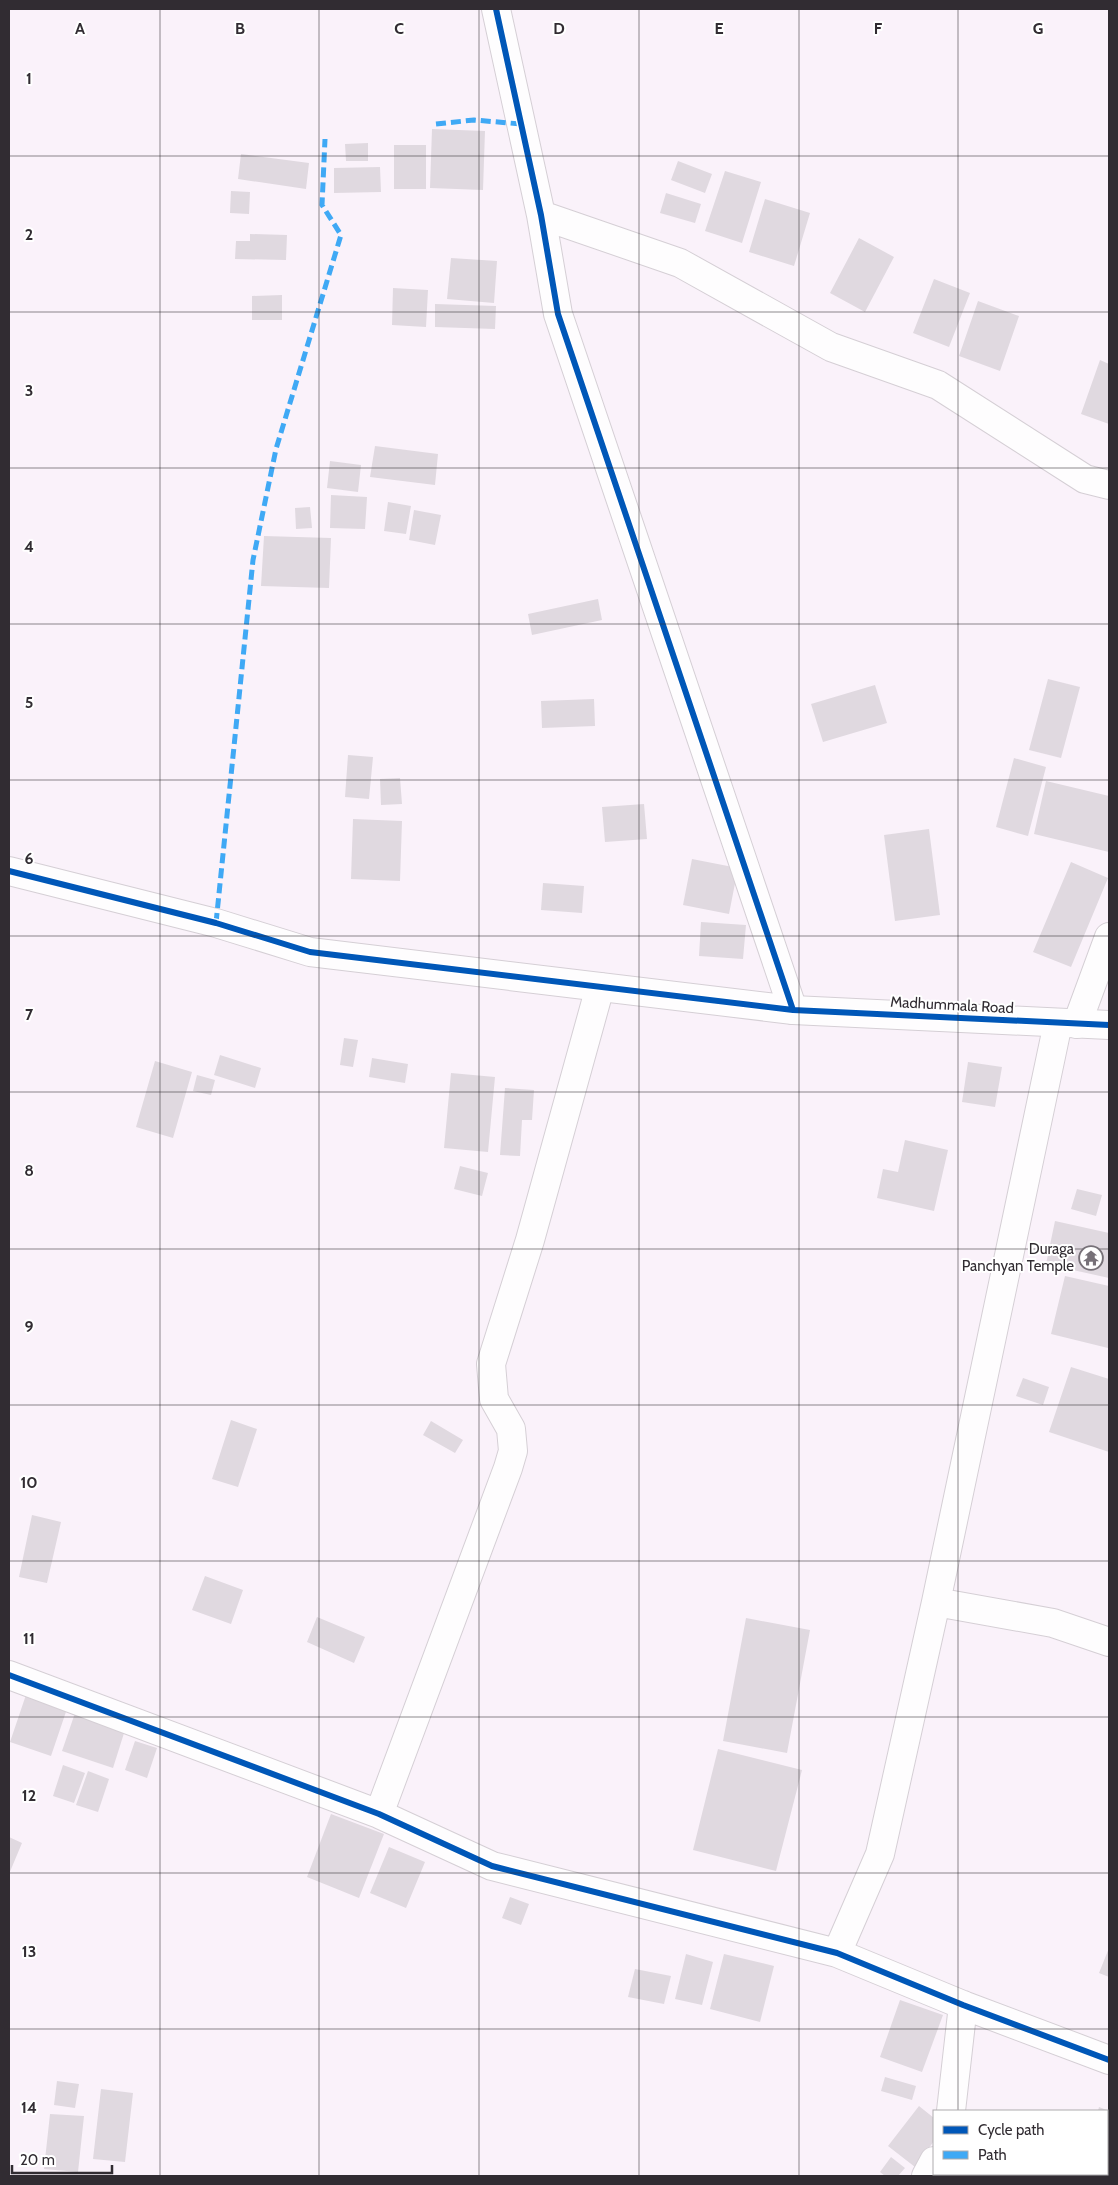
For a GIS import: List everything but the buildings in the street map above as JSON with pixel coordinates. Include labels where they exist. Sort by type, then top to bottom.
[{"type":"street","points":[[496,9],[541,215],[558,314],[793,1010]]},
{"type":"street","points":[[541,215],[680,263],[832,346],[938,385],[1085,479],[1109,485]]},
{"type":"street","name":"Madhummala Road","points":[[9,871],[216,923],[310,952],[793,1010],[1109,1025]]},
{"type":"street","points":[[837,1952],[880,1854],[1067,1023],[1109,937]]},
{"type":"street","points":[[379,1814],[513,1451],[511,1428],[494,1398],[491,1364],[530,1240],[600,987]]},
{"type":"street","points":[[936,1602],[1054,1623],[1109,1642]]},
{"type":"street","points":[[9,1675],[379,1814],[492,1866],[837,1952],[963,2005],[1109,2060]]},
{"type":"street","points":[[951,2110],[963,2005]]},
{"type":"street","points":[[926,2176],[933,2163]]},
{"type":"marked path","points":[[436,124],[474,120],[521,124]]},
{"type":"marked path","points":[[216,923],[253,560],[276,449],[341,235],[322,205],[325,139]]},
{"type":"cycle path","points":[[496,9],[541,215],[558,314],[793,1010]]},
{"type":"cycle path","points":[[9,871],[216,923],[310,952],[793,1010],[1109,1025]]},
{"type":"cycle path","points":[[9,1675],[379,1814],[492,1866],[837,1953],[963,2005],[1109,2060]]},
{"type":"place","name":"Duraga Panchyan Temple","points":[[1091,1258]]}]
